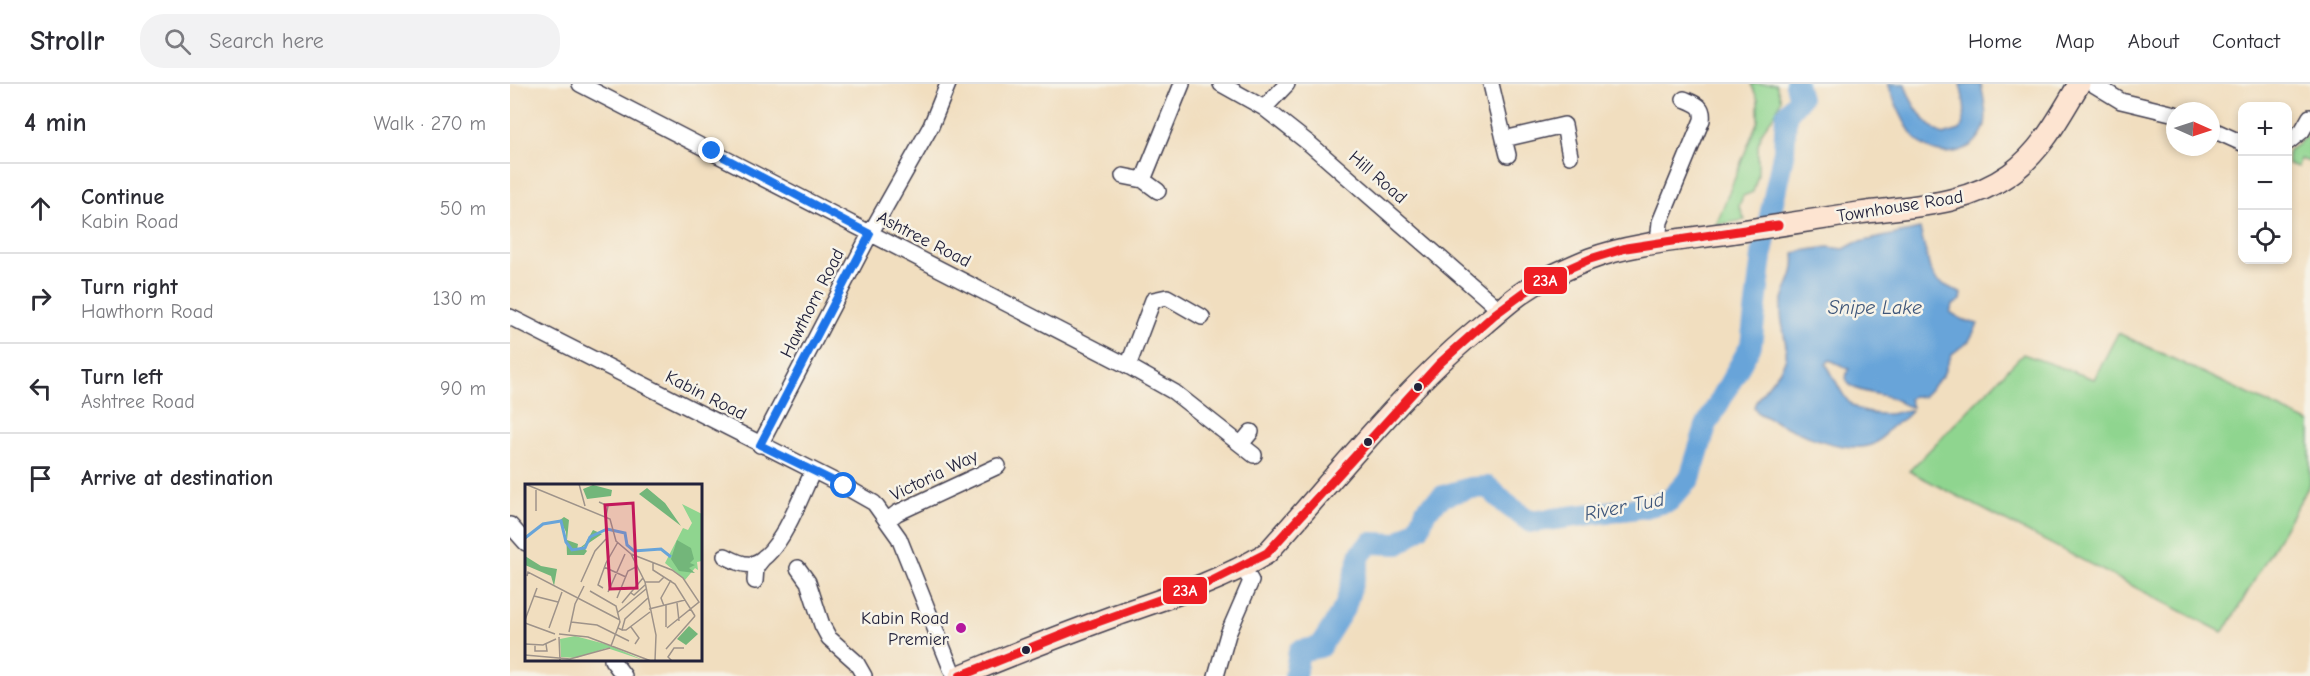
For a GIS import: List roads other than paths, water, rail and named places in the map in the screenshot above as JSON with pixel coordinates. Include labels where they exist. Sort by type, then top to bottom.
[{"type":"street","name":"Ashtree Road","points":[[580,84],[1128,366],[1174,392],[1254,455]]},
{"type":"street","name":"Hawthorn Road","points":[[760,445],[870,234],[931,126],[948,84]]},
{"type":"street","points":[[1143,180],[1182,84]]},
{"type":"street","name":"Hill Road","points":[[1221,84],[1264,108],[1311,145],[1500,310]]},
{"type":"street","points":[[1264,108],[1287,84]]},
{"type":"street","points":[[1491,84],[1508,155]]},
{"type":"street","name":"Townhouse Road","points":[[960,676],[1036,645],[1243,568],[1267,553],[1408,394],[1448,353],[1518,295],[1542,281],[1592,258],[1658,243],[1753,228],[1927,206],[1970,196],[2011,173],[2032,154],[2048,135],[2079,84]]},
{"type":"street","points":[[2093,84],[2121,101],[2166,112]]},
{"type":"street","points":[[1658,243],[1660,222],[1702,120],[1703,112],[1699,105],[1684,99]]},
{"type":"street","points":[[2292,139],[2302,131],[2310,117]]},
{"type":"street","points":[[1504,139],[1572,124],[1570,156]]},
{"type":"street","points":[[2220,133],[2238,141]]},
{"type":"street","points":[[1123,176],[1143,180],[1158,191]]},
{"type":"street","points":[[1128,366],[1153,300],[1167,297],[1202,317]]},
{"type":"street","name":"Kabin Road","points":[[510,317],[874,503],[899,538],[954,676]]},
{"type":"street","points":[[1241,444],[1251,432]]},
{"type":"street","name":"Victoria Way","points":[[888,520],[897,513],[998,466]]},
{"type":"street","points":[[755,581],[756,567],[783,533],[813,471]]},
{"type":"street","points":[[510,525],[525,542]]},
{"type":"street","points":[[725,556],[746,564],[752,564],[764,557]]},
{"type":"street","points":[[798,568],[808,582],[822,625],[829,638],[856,662],[864,676]]},
{"type":"street","points":[[1216,676],[1228,634],[1251,581],[1243,568]]},
{"type":"street","points":[[613,661],[624,676]]},
{"type":"water","points":[[1888,84],[1905,84],[1920,113],[1943,135],[1960,130],[1964,119],[1960,84],[1981,84],[1985,104],[1985,125],[1974,143],[1965,149],[1946,153],[1936,151],[1913,136],[1900,114]]},
{"type":"water","name":"Snipe Lake","points":[[1920,229],[1930,269],[1937,281],[1962,294],[1961,300],[1953,305],[1950,312],[1963,320],[1978,324],[1969,341],[1952,354],[1943,375],[1923,397],[1913,396],[1909,399],[1912,407],[1890,397],[1853,387],[1848,383],[1846,377],[1849,369],[1830,360],[1826,364],[1843,394],[1854,407],[1874,414],[1891,414],[1911,410],[1907,416],[1890,428],[1876,443],[1862,447],[1847,447],[1815,439],[1758,413],[1754,407],[1756,402],[1780,370],[1786,356],[1781,308],[1794,269],[1794,254],[1828,247],[1844,249],[1855,243]]},
{"type":"waterway","name":"River Tud","points":[[1295,676],[1299,651],[1320,647],[1345,607],[1361,553],[1371,543],[1398,544],[1419,528],[1426,510],[1443,496],[1470,488],[1488,487],[1506,504],[1531,522],[1645,507],[1669,501],[1690,478],[1706,426],[1751,345],[1763,248],[1784,151],[1786,115],[1800,98],[1796,84]]},
{"type":"place","name":"Kabin Road Premier","points":[[961,628]]}]
